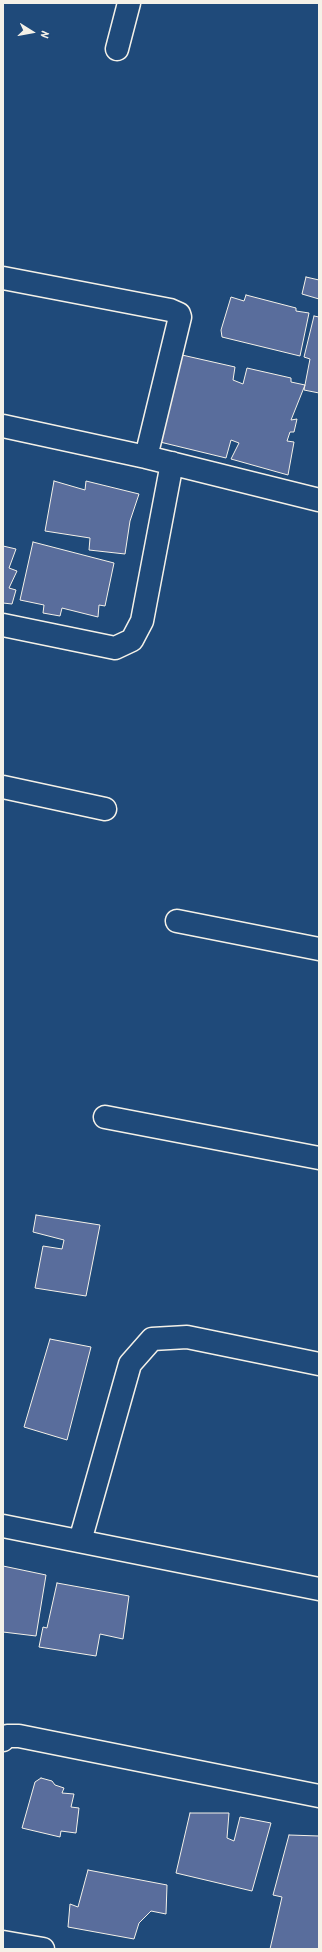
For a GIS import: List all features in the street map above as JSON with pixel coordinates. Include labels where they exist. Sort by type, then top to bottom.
[{"type":"street","points":[[118,49],[129,3]]},
{"type":"street","points":[[3,278],[170,310],[179,314],[180,316],[146,457]]},
{"type":"street","points":[[3,426],[172,463],[319,500]]},
{"type":"street","points":[[3,625],[115,648],[132,640],[142,621],[172,463]]},
{"type":"street","points":[[3,787],[105,809]]},
{"type":"street","points":[[177,921],[319,949]]},
{"type":"street","points":[[105,1117],[319,1158]]},
{"type":"street","points":[[80,1541],[130,1364],[152,1339],[187,1337],[319,1364]]},
{"type":"street","points":[[3,1526],[319,1589]]},
{"type":"street","points":[[3,1740],[7,1736],[19,1736],[319,1796]]},
{"type":"street","points":[[3,1942],[43,1949]]},
{"type":"building","points":[[306,277],[319,280],[319,299],[302,294]]},
{"type":"building","points":[[246,295],[296,308],[296,311],[309,313],[300,356],[222,337],[221,330],[231,297],[244,301]]},
{"type":"building","points":[[314,316],[319,317],[319,393],[304,390],[310,359],[304,357]]},
{"type":"building","points":[[182,355],[235,367],[233,380],[243,384],[247,368],[291,378],[291,382],[305,385],[291,420],[297,419],[294,432],[290,432],[287,441],[294,442],[288,475],[231,459],[239,443],[231,440],[226,458],[160,442]]},
{"type":"building","points":[[54,481],[85,490],[86,481],[139,494],[130,521],[125,554],[89,550],[90,538],[45,531]]},
{"type":"building","points":[[33,542],[114,563],[105,606],[99,605],[98,617],[62,608],[60,616],[43,613],[44,605],[20,600]]},
{"type":"building","points":[[3,546],[16,549],[9,568],[17,571],[9,588],[16,590],[12,604],[3,603]]},
{"type":"building","points":[[36,1215],[100,1225],[86,1296],[35,1288],[43,1246],[62,1249],[64,1240],[33,1232]]},
{"type":"building","points":[[50,1339],[91,1347],[67,1440],[24,1427]]},
{"type":"building","points":[[3,1566],[46,1575],[36,1636],[3,1632]]},
{"type":"building","points":[[57,1583],[129,1596],[123,1639],[100,1634],[96,1656],[39,1647],[43,1627],[47,1628]]},
{"type":"building","points":[[41,1778],[52,1781],[55,1785],[64,1788],[62,1793],[74,1794],[71,1807],[79,1808],[76,1833],[61,1831],[60,1837],[22,1828],[35,1782]]},
{"type":"building","points":[[190,1813],[229,1813],[227,1838],[234,1841],[240,1817],[271,1823],[252,1891],[176,1873]]},
{"type":"building","points":[[289,1835],[319,1836],[319,1949],[270,1949],[282,1897],[273,1895]]},
{"type":"building","points":[[88,1870],[167,1885],[166,1914],[151,1911],[139,1923],[134,1939],[68,1927],[70,1904],[78,1907]]}]
